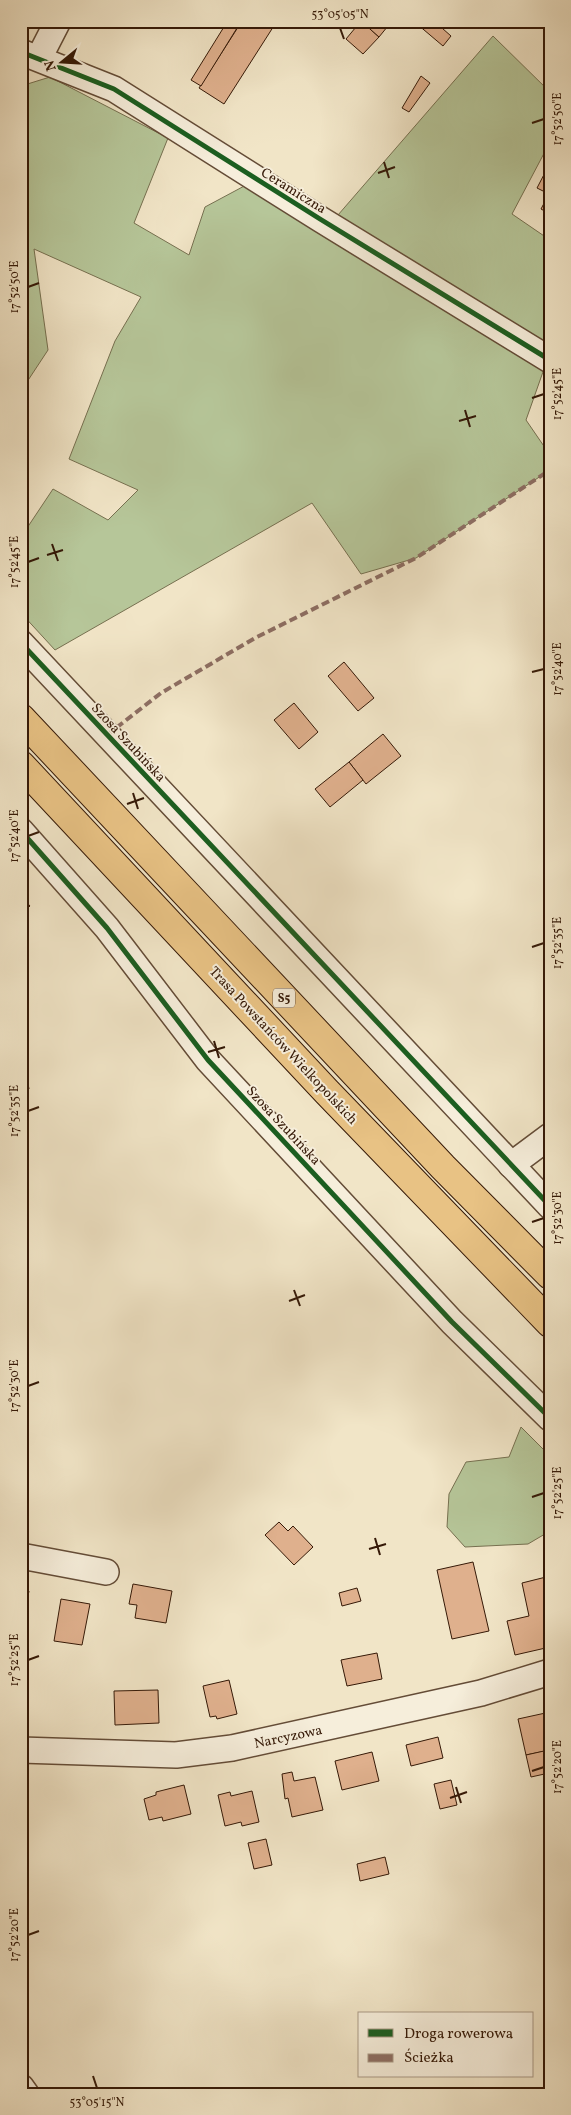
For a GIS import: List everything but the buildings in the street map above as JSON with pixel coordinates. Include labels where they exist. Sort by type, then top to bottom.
[{"type":"highway","name":"S5","points":[[21,718],[436,1160],[550,1275]]},
{"type":"highway","name":"Trasa Powstańców Wielkopolskich","points":[[21,765],[334,1100],[550,1323]]},
{"type":"street","points":[[30,55],[58,21]]},
{"type":"street","name":"Ceramiczna","points":[[30,55],[114,90],[320,220],[550,360]]},
{"type":"street","name":"Szosa Szubińska","points":[[21,643],[550,1206]]},
{"type":"street","name":"Szosa Szubińska","points":[[21,831],[107,928],[208,1060],[452,1322],[550,1418]]},
{"type":"street","points":[[511,1165],[550,1136]]},
{"type":"street","points":[[21,1556],[106,1572]]},
{"type":"street","name":"Narcyzowa","points":[[21,1750],[176,1755],[232,1748],[481,1693],[550,1672]]},
{"type":"street","points":[[21,2088],[26,2094]]},
{"type":"green space","points":[[493,36],[550,92],[550,142],[512,214],[550,240],[550,352],[526,420],[550,455],[550,470],[416,558],[361,574],[312,503],[55,650],[21,613],[21,537],[53,489],[108,520],[138,490],[69,459],[115,341],[141,297],[34,249],[48,350],[21,391],[21,86],[50,77],[168,138],[134,223],[189,255],[205,207],[248,184],[325,230]]},
{"type":"green space","points":[[521,1427],[550,1456],[550,1531],[528,1544],[465,1547],[447,1527],[449,1494],[466,1462],[509,1457]]},
{"type":"marked path","points":[[107,735],[161,693],[255,638],[416,558],[550,470]]},
{"type":"cycle path","points":[[21,52],[114,89],[320,219],[550,360]]},
{"type":"cycle path","points":[[21,643],[550,1206]]},
{"type":"cycle path","points":[[21,831],[107,928],[208,1060],[452,1322],[550,1418]]}]
